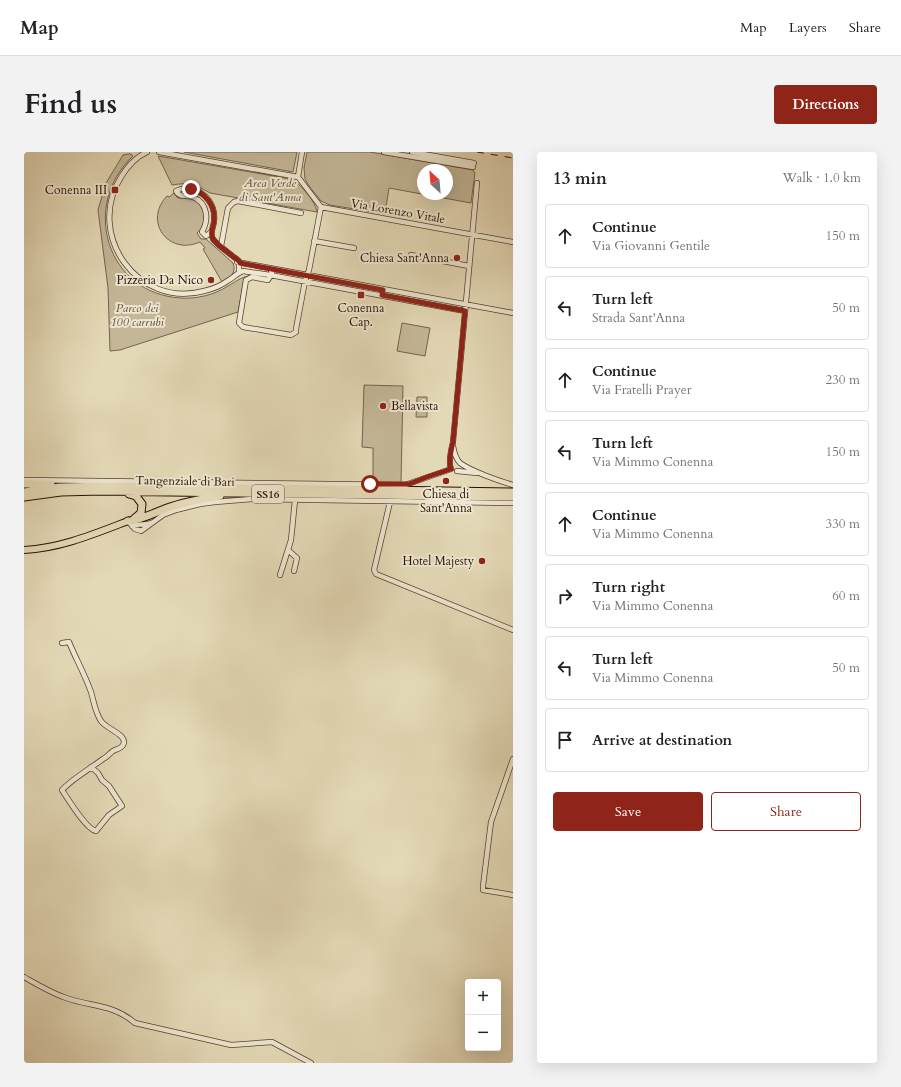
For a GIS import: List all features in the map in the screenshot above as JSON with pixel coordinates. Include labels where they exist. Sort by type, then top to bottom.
[{"type":"highway","points":[[24,484],[83,486]]},
{"type":"highway","name":"Tangenziale di Bari","points":[[24,492],[60,487],[83,486],[513,492]]},
{"type":"highway","points":[[102,491],[108,494],[134,495],[140,500],[142,506],[141,513],[130,523]]},
{"type":"highway","name":"Tangenziale di Bari","points":[[24,497],[61,492],[102,491],[513,497]]},
{"type":"highway","name":"SS16","points":[[130,523],[168,508],[186,503],[208,498],[237,496],[243,493]]},
{"type":"main road","points":[[24,550],[49,547],[70,542],[130,523]]},
{"type":"street","points":[[147,152],[130,164],[120,179],[114,190],[110,209],[111,236],[116,249],[125,264],[139,278],[155,287],[173,293],[183,294],[210,290],[223,284],[243,271],[280,271],[306,279]]},
{"type":"street","points":[[159,152],[298,177],[321,207],[294,334],[288,335],[243,327],[240,325],[238,320],[246,280],[252,277],[268,280],[270,272]]},
{"type":"street","points":[[298,177],[302,152]]},
{"type":"street","points":[[384,152],[473,165],[412,152]]},
{"type":"street","points":[[451,469],[450,463],[477,183]]},
{"type":"street","points":[[206,236],[211,232],[214,225],[214,214],[208,199],[203,194],[195,190],[186,188],[179,189],[176,192],[178,194],[197,199],[204,207],[207,217],[205,227],[202,232],[206,236],[236,262],[270,272],[281,277],[306,279],[382,292],[465,311]]},
{"type":"street","points":[[221,246],[228,208],[234,202],[238,201],[301,213]]},
{"type":"street","name":"Via Lorenzo Vitale","points":[[321,207],[513,242]]},
{"type":"street","points":[[211,232],[213,240],[239,261],[239,273]]},
{"type":"street","points":[[314,241],[354,248]]},
{"type":"street","points":[[411,255],[469,266]]},
{"type":"street","points":[[280,271],[279,274],[281,277]]},
{"type":"street","points":[[389,294],[513,313]]},
{"type":"street","points":[[453,442],[454,453],[461,467],[457,471]]},
{"type":"street","points":[[450,463],[453,461],[459,462],[482,474],[513,485]]},
{"type":"street","points":[[24,480],[405,485],[451,469],[482,474]]},
{"type":"street","points":[[130,523],[135,529],[141,530],[163,515],[176,510],[200,504],[252,499],[513,503]]},
{"type":"street","points":[[280,575],[291,540],[295,500]]},
{"type":"street","points":[[390,502],[374,570],[376,574],[513,630]]},
{"type":"street","points":[[288,550],[297,558],[294,571]]},
{"type":"street","points":[[62,643],[69,642],[90,690],[101,721],[106,727],[122,736],[124,741],[120,748],[113,751],[104,759],[91,767],[62,790],[84,821],[96,831],[109,815],[122,806],[109,786],[91,767]]},
{"type":"street","points":[[513,760],[492,822],[483,890],[513,895]]},
{"type":"street","points":[[24,978],[49,991],[67,998],[109,1008],[128,1016],[136,1023],[231,1045],[272,1042],[311,1063]]},
{"type":"green space","points":[[184,152],[297,152],[293,172]]},
{"type":"green space","points":[[307,152],[370,152],[439,164],[417,164],[417,193],[389,188],[385,214],[330,205],[321,201],[305,179],[304,168]]},
{"type":"green space","name":"Parco dei 100 carrubi","points":[[128,154],[133,156],[117,176],[108,199],[105,222],[109,244],[119,264],[135,281],[156,293],[187,298],[211,294],[249,276],[244,280],[238,312],[120,350],[110,351],[108,288],[98,210],[106,183],[123,155]]},
{"type":"green space","name":"Area Verde di Sant'Anna","points":[[158,156],[291,179],[299,184],[307,193],[314,203],[317,212],[210,193],[192,184],[172,185]]},
{"type":"green space","points":[[453,167],[473,170],[475,173],[471,203],[453,200]]},
{"type":"green space","points":[[174,193],[178,198],[194,200],[198,203],[203,211],[204,221],[197,233],[201,239],[206,239],[233,263],[233,272],[222,282],[203,249],[205,248],[200,242],[188,245],[178,244],[169,240],[162,234],[158,225],[160,206],[167,196],[169,197]]},
{"type":"green space","points":[[402,323],[430,328],[425,356],[397,351]]},
{"type":"green space","name":"Bellavista","points":[[364,385],[403,386],[401,483],[373,482],[373,448],[362,447]]},
{"type":"green space","points":[[417,397],[427,397],[427,417],[416,417]]},
{"type":"railway","points":[[477,152],[513,158]]},
{"type":"place","name":"Conenna III","points":[[115,190]]},
{"type":"place","name":"Chiesa Sant'Anna","points":[[457,258]]},
{"type":"place","name":"Pizzeria Da Nico","points":[[211,280]]},
{"type":"place","name":"Conenna Cap.","points":[[361,295]]},
{"type":"place","name":"Bellavista","points":[[383,406]]},
{"type":"place","name":"Chiesa di Sant'Anna","points":[[446,481]]},
{"type":"place","name":"Hotel Majesty","points":[[482,561]]},
{"type":"route","points":[[191,189],[203,194],[212,206],[215,219],[211,232],[213,240],[240,263],[383,290],[382,295],[465,311],[453,442],[450,459],[451,469],[405,485],[370,484]]}]
